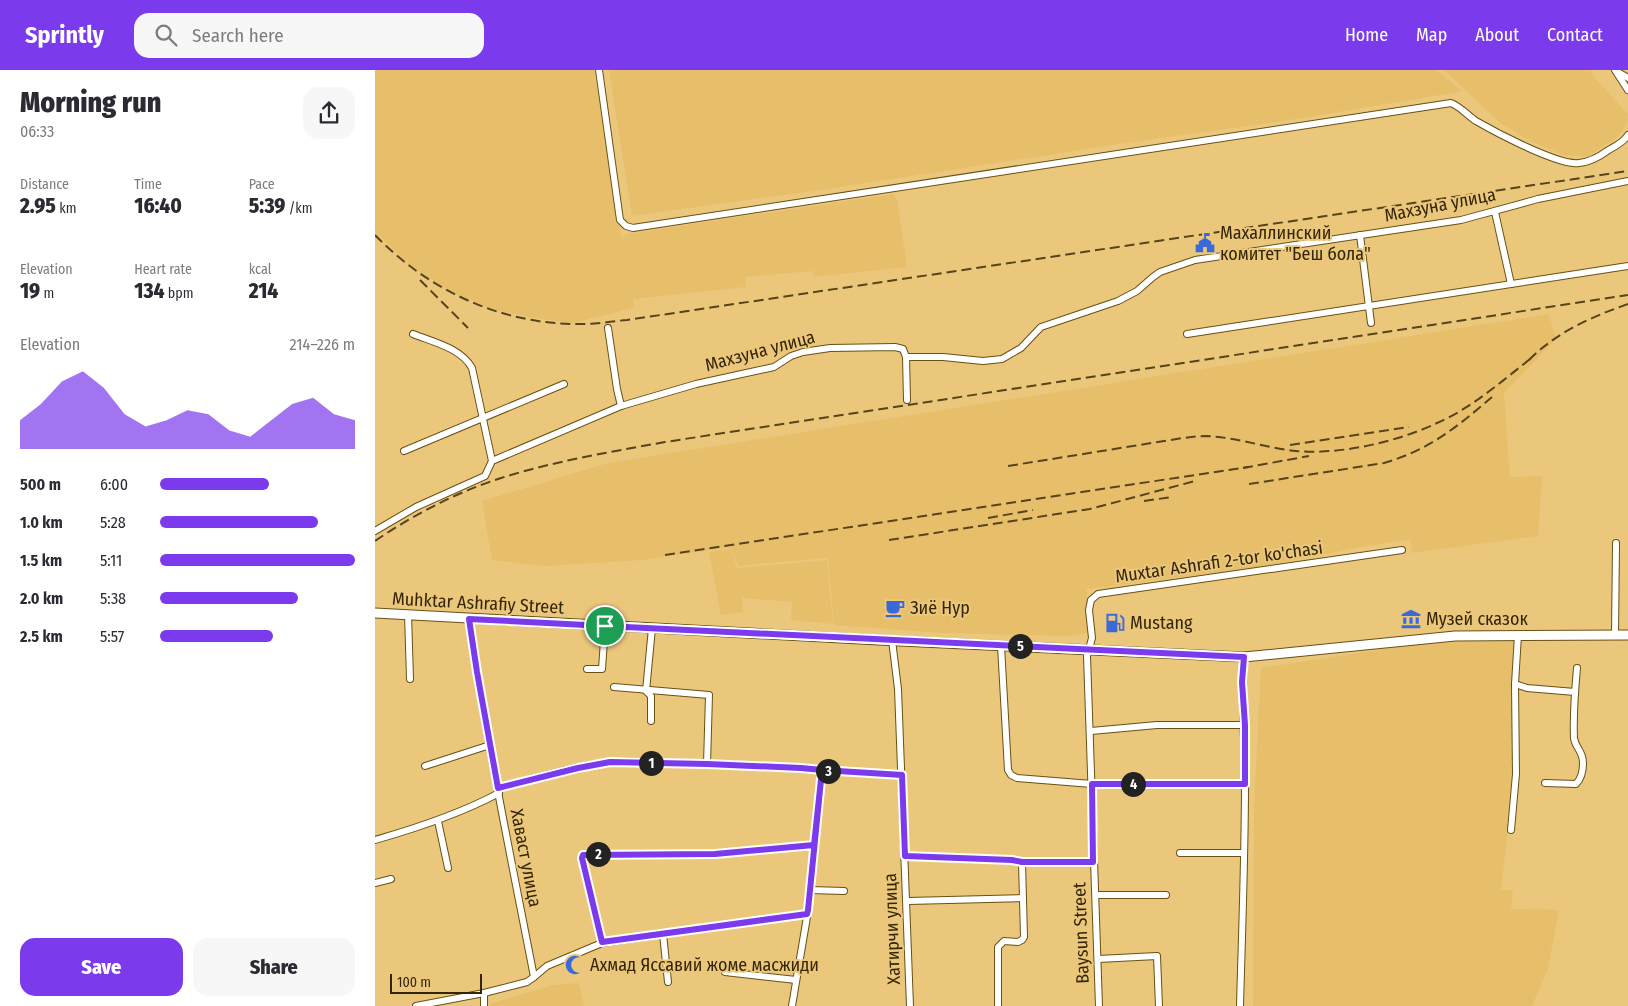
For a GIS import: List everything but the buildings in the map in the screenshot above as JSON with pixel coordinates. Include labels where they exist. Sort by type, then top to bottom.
[{"type":"main road","name":"Muhktar Ashrafiy Street","points":[[375,613],[1244,657],[1455,636],[1628,635]]},
{"type":"street","points":[[599,70],[620,220],[633,228],[1451,103],[1477,121],[1540,152],[1569,163],[1579,164],[1595,159],[1624,141],[1628,135]]},
{"type":"street","points":[[1615,70],[1628,78]]},
{"type":"street","points":[[1615,70],[1628,90]]},
{"type":"street","name":"Махзуна улица","points":[[375,531],[417,507],[485,476],[492,461],[621,406],[696,384],[776,366],[791,356],[813,350],[895,347],[903,349],[906,357],[1002,359],[1021,348],[1041,327],[1118,300],[1137,291],[1160,272],[1195,260],[1461,220],[1537,199],[1628,182]]},
{"type":"street","points":[[1495,212],[1511,284]]},
{"type":"street","points":[[1360,235],[1371,323]]},
{"type":"street","points":[[1187,334],[1628,266]]},
{"type":"street","points":[[608,328],[621,406]]},
{"type":"street","points":[[413,334],[451,350],[470,363],[492,461]]},
{"type":"street","points":[[906,357],[907,400]]},
{"type":"street","points":[[404,451],[563,384]]},
{"type":"street","points":[[1615,635],[1616,543]]},
{"type":"street","name":"Muxtar Ashrafi 2-tor ko'chasi","points":[[1089,649],[1092,638],[1089,604],[1098,594],[1403,550]]},
{"type":"street","points":[[408,614],[410,678]]},
{"type":"street","name":"Хаваст улица","points":[[469,619],[498,790],[534,977]]},
{"type":"street","points":[[587,669],[602,670],[605,626]]},
{"type":"street","points":[[651,628],[646,691],[651,696],[651,720]]},
{"type":"street","points":[[1511,830],[1515,774],[1517,635]]},
{"type":"street","name":"Хатирчи улица","points":[[892,640],[898,689],[910,1006]]},
{"type":"street","points":[[1001,646],[1008,770],[1011,775],[1017,778],[1092,784],[1245,784]]},
{"type":"street","name":"Bаysun Street","points":[[1089,649],[1087,656],[1099,1006]]},
{"type":"street","points":[[1240,1006],[1245,784],[1245,725],[1242,682],[1244,657]]},
{"type":"street","points":[[1545,783],[1576,784],[1580,780],[1583,764],[1582,752],[1574,740],[1577,668]]},
{"type":"street","points":[[1515,684],[1527,688],[1575,692]]},
{"type":"street","points":[[613,687],[709,695],[707,764]]},
{"type":"street","points":[[1091,731],[1157,725],[1245,725]]},
{"type":"street","points":[[425,766],[490,744]]},
{"type":"street","points":[[375,840],[438,821],[498,790],[602,763],[707,764],[902,775]]},
{"type":"street","points":[[791,1006],[807,914],[822,770]]},
{"type":"street","points":[[438,821],[448,868]]},
{"type":"street","points":[[602,942],[582,858],[583,855],[715,854],[814,845]]},
{"type":"street","points":[[1180,852],[1244,853]]},
{"type":"street","points":[[905,856],[1022,862],[1093,862]]},
{"type":"street","points":[[998,1006],[997,946],[1004,941],[1018,942],[1024,937],[1022,862]]},
{"type":"street","points":[[375,883],[391,879]]},
{"type":"street","points":[[810,890],[844,891]]},
{"type":"street","points":[[1096,895],[1166,895]]},
{"type":"street","points":[[907,901],[1023,898]]},
{"type":"street","points":[[416,1006],[527,982],[547,966],[602,942],[807,914]]},
{"type":"street","points":[[663,934],[668,982]]},
{"type":"street","points":[[1098,958],[1157,956],[1159,1006]]},
{"type":"street","points":[[725,972],[796,980]]},
{"type":"street","points":[[484,992],[484,1006]]},
{"type":"shaded area","points":[[375,70],[594,70],[622,239],[626,234],[893,194],[897,199],[907,267],[814,277],[812,271],[745,277],[746,287],[633,299],[634,308],[573,323],[528,317],[492,309],[449,291],[411,266],[375,232]]},
{"type":"shaded area","points":[[609,70],[1436,70],[1461,90],[1284,121],[1153,139],[821,190],[632,216]]},
{"type":"shaded area","points":[[1444,70],[1591,70],[1594,77],[1628,114],[1628,121],[1622,132],[1615,139],[1587,157],[1563,155],[1530,141],[1499,122]]},
{"type":"shaded area","points":[[1549,314],[1556,339],[1504,393],[1510,477],[1542,476],[1538,536],[1412,553],[1410,540],[1384,543],[1252,568],[1087,589],[1088,633],[1066,636],[942,633],[834,625],[828,558],[738,566],[731,547],[643,560],[544,566],[492,560],[482,501],[608,463]]},
{"type":"shaded area","points":[[731,549],[737,568],[827,560],[833,624],[791,620],[792,602],[742,598],[743,612],[721,615],[709,552]]},
{"type":"shaded area","points":[[1515,640],[1512,797],[1501,890],[1513,890],[1511,909],[1559,910],[1548,968],[1532,1006],[1253,1006],[1254,804],[1261,668],[1424,643]]},
{"type":"shaded area","points":[[579,983],[584,1006],[490,1006],[490,1004],[553,985]]},
{"type":"railway","points":[[375,235],[420,273],[445,289],[471,302],[498,312],[526,319],[555,323],[590,324],[1628,171]]},
{"type":"railway","points":[[420,280],[468,328]]},
{"type":"railway","points":[[375,541],[405,522],[468,490],[501,478],[603,453],[1628,295]]},
{"type":"railway","points":[[1529,360],[1551,341],[1575,326],[1628,304]]},
{"type":"railway","points":[[1008,466],[1200,436],[1229,438],[1296,451],[1331,451],[1368,446],[1421,430],[1463,410],[1534,356]]},
{"type":"railway","points":[[1249,484],[1384,463],[1400,458],[1442,436],[1492,397]]},
{"type":"railway","points":[[1290,445],[1409,427]]},
{"type":"railway","points":[[1243,468],[1309,456]]},
{"type":"railway","points":[[665,555],[1248,467]]},
{"type":"railway","points":[[889,540],[1090,509],[1195,481]]},
{"type":"railway","points":[[1144,501],[1172,497]]},
{"type":"railway","points":[[988,518],[1033,510]]},
{"type":"place","name":"Махаллинский комитет \"Беш бола\"","points":[[1205,243]]},
{"type":"place","name":"Зиё Нур","points":[[895,608]]},
{"type":"place","name":"Музей сказок","points":[[1411,619]]},
{"type":"place","name":"Mustang","points":[[1115,623]]},
{"type":"place","name":"Ахмад Яссавий жоме масжиди","points":[[575,965]]},
{"type":"route","points":[[605,626],[469,619],[498,788],[610,762],[707,764],[822,770],[814,845],[715,854],[583,855],[582,858],[602,942],[807,914],[822,770],[902,775],[905,856],[1022,862],[1093,862],[1092,784],[1245,784],[1245,725],[1242,682],[1244,657],[605,626]]}]
